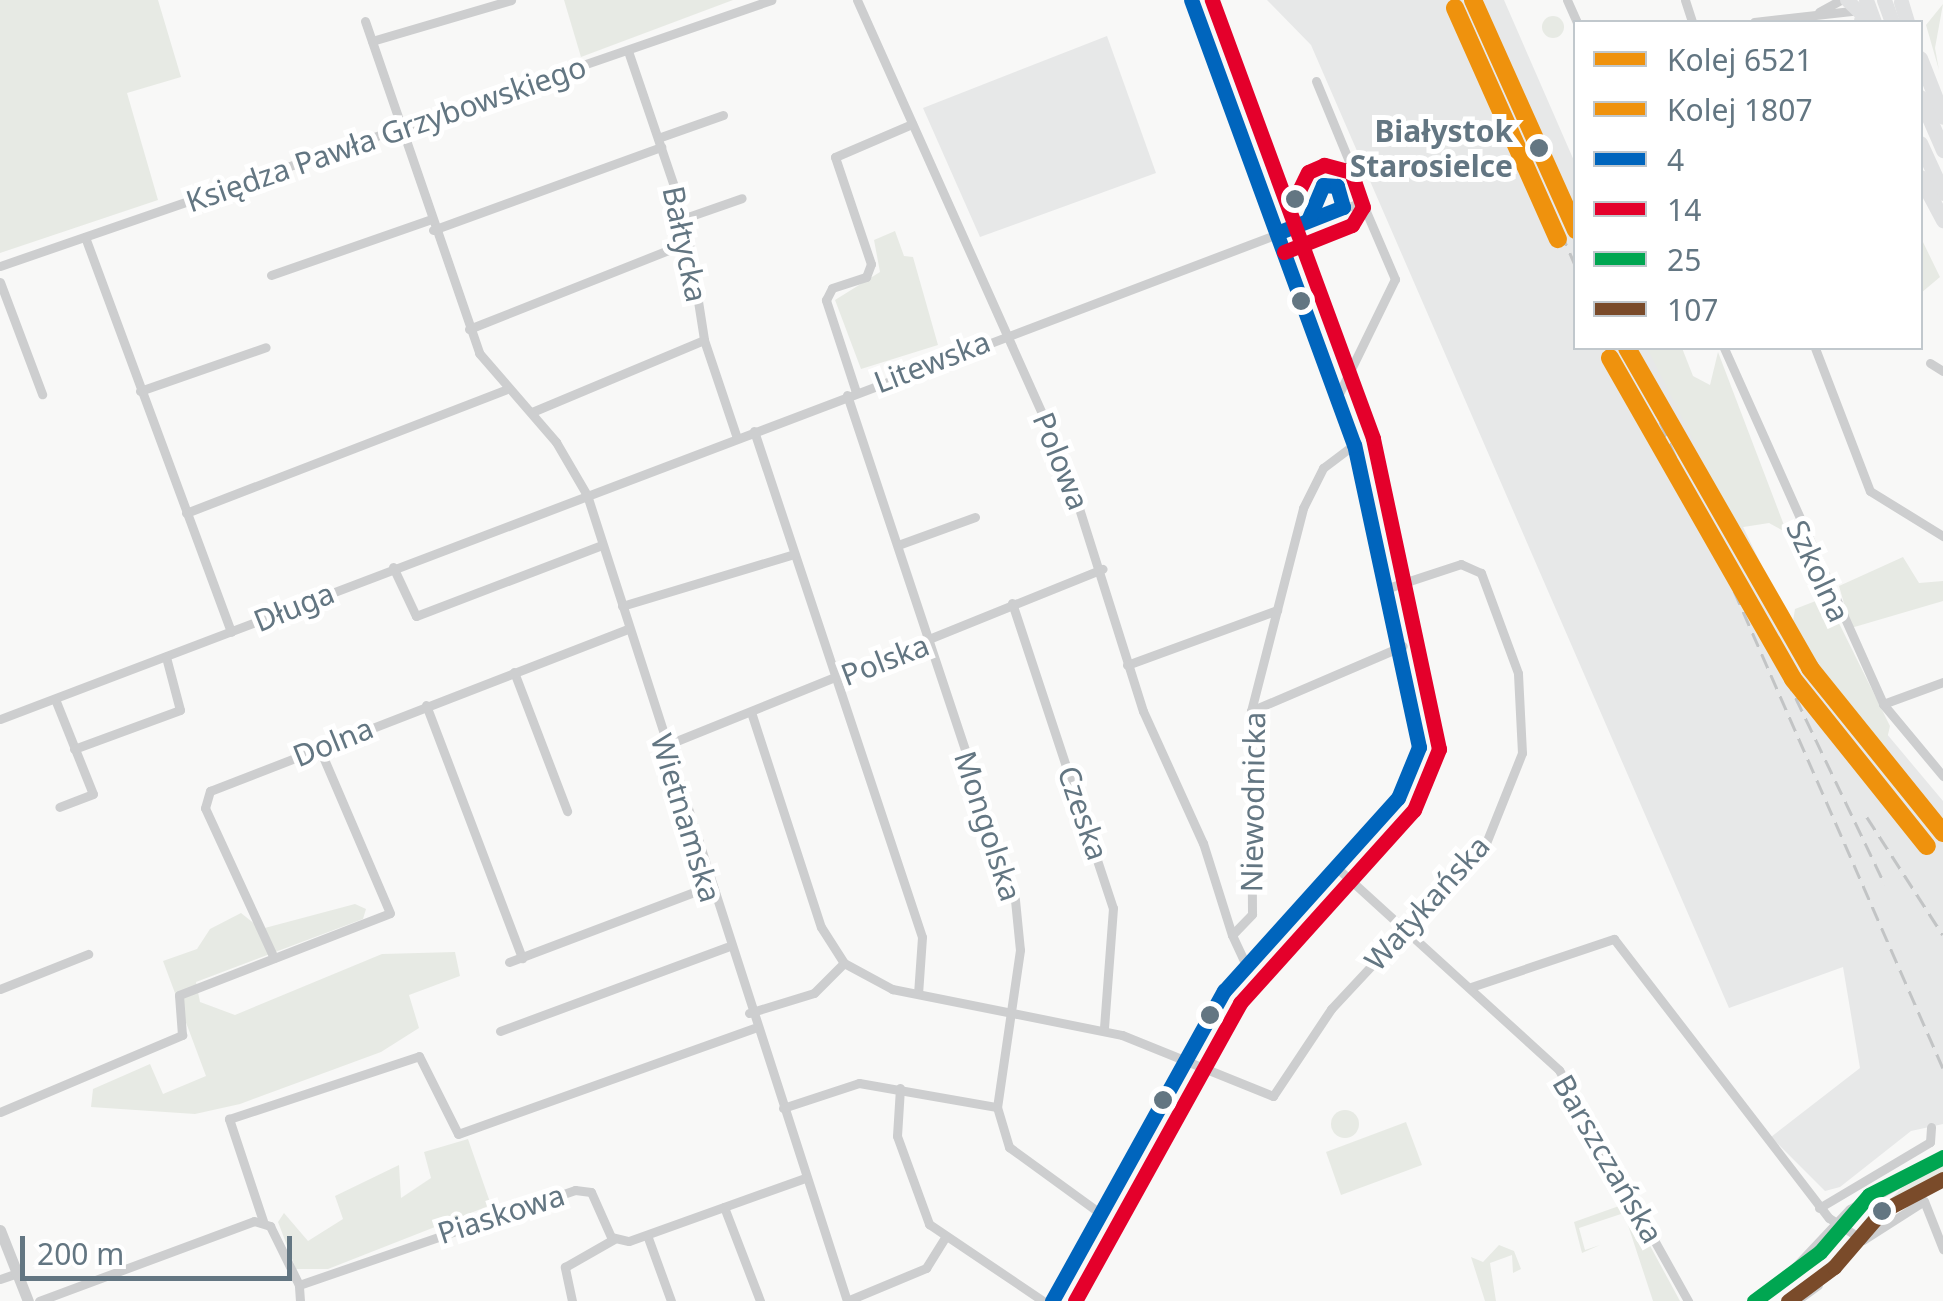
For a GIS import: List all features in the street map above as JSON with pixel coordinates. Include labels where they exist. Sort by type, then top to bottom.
[{"type":"main road","points":[[1866,0],[1861,16],[1898,8]]},
{"type":"main road","points":[[1923,66],[1943,117]]},
{"type":"main road","points":[[1923,104],[1943,150]]},
{"type":"main road","points":[[1923,150],[1943,193]]},
{"type":"main road","points":[[1923,186],[1943,220]]},
{"type":"street","points":[[372,41],[511,0]]},
{"type":"street","name":"Księdza Pawła Grzybowskiego","points":[[0,266],[772,0]]},
{"type":"street","name":"Polowa","points":[[856,0],[1006,334],[1103,569],[1127,665],[1232,935]]},
{"type":"street","points":[[1052,1301],[1183,1061],[1246,965],[1398,798],[1416,762],[1404,646],[1354,445],[1191,0]]},
{"type":"street","points":[[1770,20],[1817,14],[1861,16]]},
{"type":"street","points":[[186,514],[505,390],[469,329],[397,128],[365,21]]},
{"type":"street","name":"Bałtycka","points":[[628,51],[685,218],[704,340],[737,438]]},
{"type":"street","points":[[1316,80],[1354,173]]},
{"type":"street","points":[[270,275],[431,225],[722,116]]},
{"type":"street","name":"Mongolska","points":[[912,124],[835,157],[871,264],[866,277],[832,288],[826,300],[927,644],[1015,900],[1020,950],[997,1106]]},
{"type":"street","points":[[685,218],[742,198]]},
{"type":"street","name":"Litewska","points":[[587,494],[1343,207],[1370,208],[1395,279],[1338,396]]},
{"type":"street","points":[[86,237],[231,632]]},
{"type":"street","points":[[469,329],[689,242]]},
{"type":"street","points":[[0,282],[42,394]]},
{"type":"street","points":[[532,412],[704,340]]},
{"type":"street","points":[[140,392],[266,346]]},
{"type":"street","name":"Szkolna","points":[[1725,350],[1883,704],[1943,776]]},
{"type":"street","points":[[1815,350],[1870,491],[1943,536]]},
{"type":"street","points":[[1930,364],[1943,371]]},
{"type":"street","name":"Wietnamska","points":[[505,390],[532,412],[587,494],[706,887],[847,1301]]},
{"type":"street","points":[[754,431],[922,937],[918,994]]},
{"type":"street","name":"Niewodnicka","points":[[1246,965],[1232,935],[1252,914],[1251,711],[1312,486],[1354,445]]},
{"type":"street","name":"Długa","points":[[0,720],[587,494]]},
{"type":"street","points":[[898,544],[975,517]]},
{"type":"street","points":[[394,567],[416,616],[602,546]]},
{"type":"street","points":[[622,606],[794,554]]},
{"type":"street","name":"Watykańska","points":[[1183,1061],[1273,1096],[1314,1030],[1498,822],[1522,753],[1523,708],[1495,607],[1473,564],[1392,587]]},
{"type":"street","name":"Polska","points":[[664,746],[927,644],[1012,604],[1103,569]]},
{"type":"street","name":"Czeska","points":[[1012,604],[1114,908],[1104,1029]]},
{"type":"street","points":[[1127,665],[1278,610]]},
{"type":"street","name":"Dolna","points":[[274,958],[205,798],[319,748],[628,629]]},
{"type":"street","points":[[1251,711],[1404,646]]},
{"type":"street","points":[[74,750],[180,710],[166,657]]},
{"type":"street","points":[[514,672],[567,811]]},
{"type":"street","points":[[1883,704],[1943,682]]},
{"type":"street","points":[[54,698],[93,794],[58,807]]},
{"type":"street","points":[[426,706],[522,958]]},
{"type":"street","points":[[751,712],[821,928],[844,963],[918,994],[1104,1029],[1183,1061]]},
{"type":"street","points":[[0,1112],[182,1036],[179,995],[390,912],[319,748]]},
{"type":"street","name":"Barszczańska","points":[[1336,867],[1560,1070],[1688,1301]]},
{"type":"street","points":[[509,962],[706,887]]},
{"type":"street","points":[[1471,987],[1614,940],[1819,1208],[1840,1227],[1869,1238],[1924,1201],[1943,1249]]},
{"type":"street","points":[[500,1032],[727,947]]},
{"type":"street","points":[[0,989],[88,954]]},
{"type":"street","points":[[749,1012],[814,993],[844,963]]},
{"type":"street","points":[[300,1301],[299,1285],[262,1221],[229,1119],[419,1056],[458,1134],[754,1028]]},
{"type":"street","points":[[783,1108],[848,1084],[900,1088],[997,1106],[1020,1162],[1100,1213]]},
{"type":"street","points":[[900,1088],[897,1136],[922,1211],[945,1238],[1043,1301]]},
{"type":"street","points":[[1819,1208],[1930,1142],[1930,1127]]},
{"type":"street","points":[[1754,1301],[1787,1277],[1864,1200],[1943,1157]]},
{"type":"street","points":[[572,1301],[564,1266],[614,1239],[647,1235],[806,1178]]},
{"type":"street","name":"Piaskowa","points":[[299,1285],[575,1190],[591,1192],[614,1239]]},
{"type":"street","points":[[724,1207],[760,1301]]},
{"type":"street","points":[[39,1301],[262,1221]]},
{"type":"street","points":[[0,1230],[28,1301]]},
{"type":"street","points":[[647,1235],[671,1301]]},
{"type":"street","points":[[847,1301],[926,1268],[945,1238]]},
{"type":"street","points":[[0,1279],[17,1273]]},
{"type":"street","points":[[1796,1301],[1818,1286]]},
{"type":"shaded area","points":[[0,0],[158,0],[181,77],[127,93],[158,200],[0,253]]},
{"type":"shaded area","points":[[564,0],[733,0],[581,57]]},
{"type":"shaded area","points":[[1267,0],[1504,0],[1573,158],[1573,350],[1658,350],[1783,610],[1943,801],[1943,1124],[1911,1131],[1840,1187],[1825,1191],[1771,1137],[1860,1068],[1843,967],[1729,1008],[1311,45]]},
{"type":"shaded area","points":[[1943,4],[1935,48],[1939,70],[1926,25]]},
{"type":"shaded area","points":[[1553,16],[1561,19],[1561,35],[1553,38],[1545,35],[1542,27],[1545,19]]},
{"type":"shaded area","points":[[1107,36],[1156,173],[980,237],[923,108]]},
{"type":"shaded area","points":[[895,231],[904,256],[913,257],[938,345],[861,369],[835,300],[880,272],[874,240]]},
{"type":"shaded area","points":[[1923,242],[1940,277],[1923,291]]},
{"type":"shaded area","points":[[1648,350],[1683,350],[1693,376],[1710,385],[1718,352],[1787,533],[1769,523],[1737,528]]},
{"type":"shaded area","points":[[1903,557],[1919,583],[1943,581],[1943,601],[1851,628],[1839,586]]},
{"type":"shaded area","points":[[1826,597],[1890,726],[1884,752],[1792,627],[1795,609]]},
{"type":"shaded area","points":[[355,904],[366,909],[363,919],[196,982],[200,1002],[235,1015],[382,954],[455,952],[460,976],[409,995],[419,1028],[381,1052],[240,1104],[195,1114],[91,1107],[93,1089],[150,1064],[163,1094],[206,1076],[163,961],[197,949],[210,929],[241,913],[261,929]]},
{"type":"shaded area","points":[[1345,1110],[1355,1114],[1359,1124],[1355,1134],[1345,1138],[1335,1134],[1331,1124],[1335,1114]]},
{"type":"shaded area","points":[[1406,1122],[1422,1165],[1341,1195],[1326,1152]]},
{"type":"shaded area","points":[[468,1139],[491,1205],[328,1269],[296,1269],[278,1222],[284,1213],[308,1241],[343,1219],[335,1196],[399,1165],[401,1198],[431,1178],[424,1152]]},
{"type":"shaded area","points":[[1943,1165],[1943,1181],[1858,1231],[1907,1183]]},
{"type":"shaded area","points":[[1619,1206],[1629,1207],[1680,1301],[1653,1301],[1624,1213],[1579,1228],[1585,1250],[1600,1245],[1582,1253],[1574,1222]]},
{"type":"shaded area","points":[[1499,1245],[1514,1251],[1521,1269],[1513,1273],[1512,1255],[1490,1263],[1496,1301],[1485,1301],[1471,1257],[1483,1262]]},
{"type":"railway","points":[[1459,0],[1573,259]]},
{"type":"railway","points":[[1612,350],[1629,390]]},
{"type":"railway","points":[[1642,380],[1943,1068]]},
{"type":"railway","points":[[1786,677],[1885,885]]},
{"type":"railway","points":[[1867,817],[1943,935]]},
{"type":"rail line","name":"6521","points":[[1473,0],[1573,223]]},
{"type":"rail line","name":"1807","points":[[1455,8],[1558,239]]},
{"type":"rail line","name":"6521","points":[[1628,350],[1810,668],[1943,833]]},
{"type":"rail line","name":"1807","points":[[1610,358],[1793,679],[1927,846]]},
{"type":"transit line","name":"4","points":[[1052,1301],[1224,991],[1398,798],[1419,747],[1354,445],[1191,0]]},
{"type":"transit line","name":"14","points":[[1075,1301],[1240,1003],[1414,810],[1439,749],[1373,438],[1212,0]]},
{"type":"transit line","name":"14","points":[[1284,252],[1352,225],[1363,207],[1351,172],[1324,165],[1308,172],[1292,205]]},
{"type":"transit line","name":"4","points":[[1277,233],[1343,207],[1337,186],[1323,185],[1308,220]]},
{"type":"transit line","name":"25","points":[[1754,1301],[1820,1252],[1869,1195],[1943,1157]]},
{"type":"transit line","name":"107","points":[[1788,1301],[1834,1267],[1882,1211],[1943,1179]]},
{"type":"place","name":"Białystok Starosielce","points":[[1539,148]]}]
